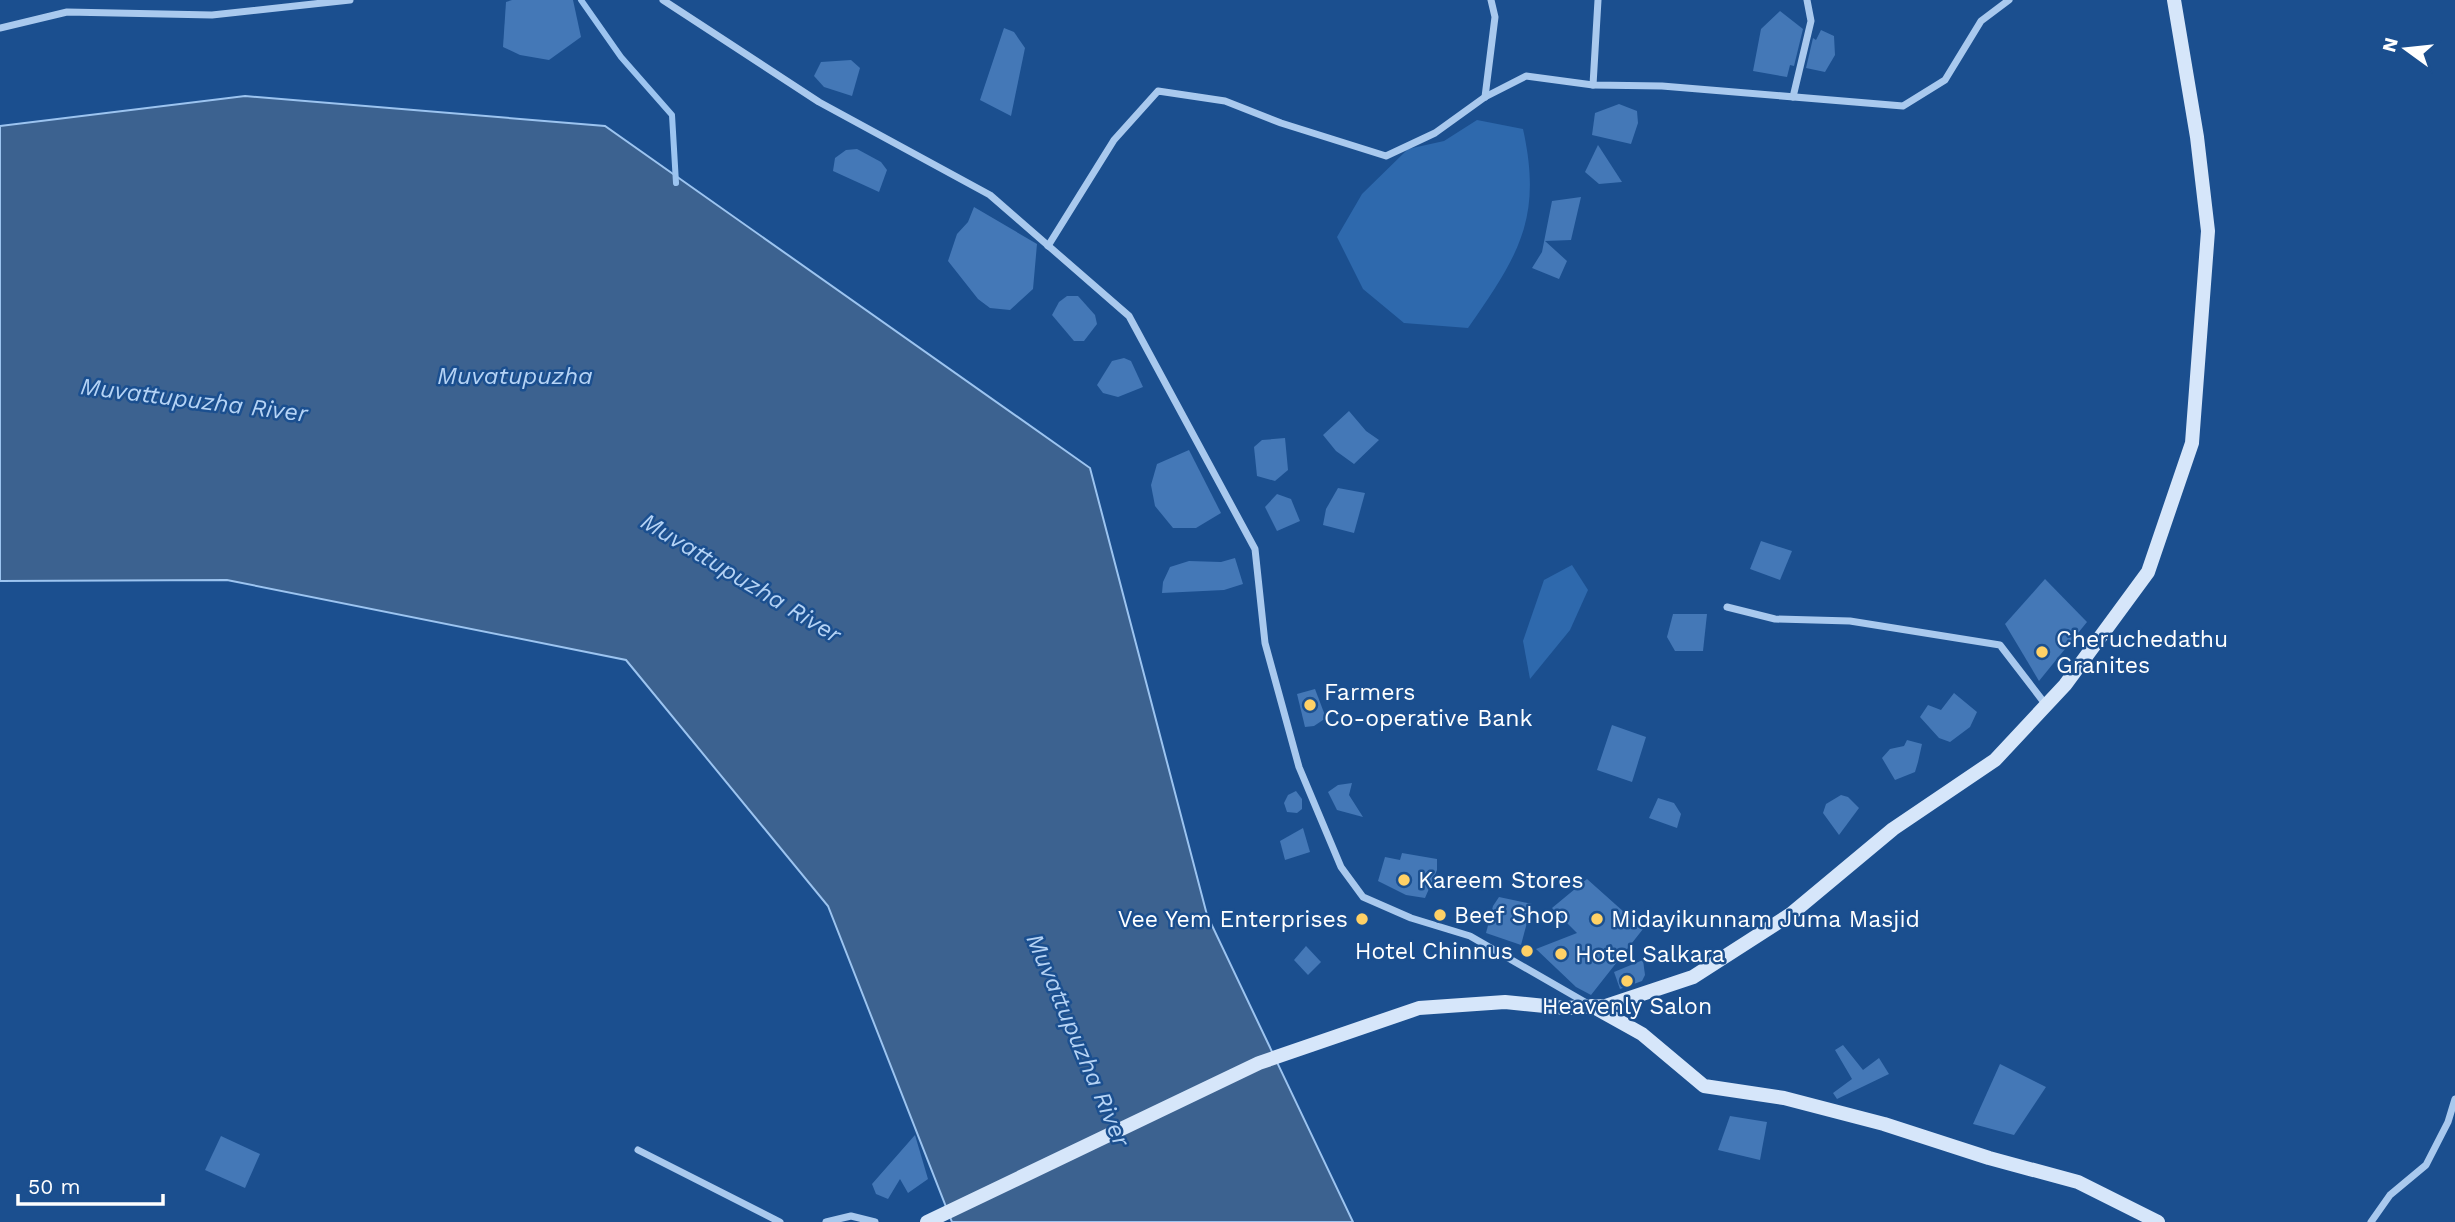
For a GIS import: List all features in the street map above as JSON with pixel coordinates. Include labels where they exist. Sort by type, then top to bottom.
[{"type":"main road","points":[[927,1222],[1259,1063],[1419,1008],[1505,1002],[1565,1008],[1606,1006],[1693,977],[1791,914],[1894,829],[1995,760],[2047,706],[2148,572],[2192,443],[2208,231],[2197,137],[2174,0]]},
{"type":"main road","points":[[1591,1006],[1642,1034],[1704,1086],[1784,1098],[1884,1124],[1989,1158],[2078,1182],[2158,1222]]},
{"type":"street","points":[[0,28],[67,12],[212,15],[350,0]]},
{"type":"street","points":[[663,0],[819,102],[990,195],[1129,316],[1255,549],[1265,643],[1299,767],[1341,867],[1363,897],[1412,918],[1470,936],[1591,1006]]},
{"type":"street","points":[[1485,97],[1495,17],[1491,0]]},
{"type":"street","points":[[1593,85],[1598,0]]},
{"type":"street","points":[[1793,97],[1811,21],[1807,0]]},
{"type":"street","points":[[1048,246],[1114,140],[1158,91],[1225,101],[1281,123],[1386,156],[1435,133],[1485,97],[1526,76],[1593,85],[1662,86],[1903,106],[1945,80],[1981,21],[2009,0]]},
{"type":"street","points":[[1727,607],[1775,619],[1850,621],[2000,645],[2047,706]]},
{"type":"street","points":[[2371,1222],[2390,1195],[2426,1165],[2448,1122],[2455,1099]]},
{"type":"street","points":[[638,1150],[780,1222]]},
{"type":"street","points":[[826,1222],[851,1216],[875,1222]]},
{"type":"shaded area","points":[[1477,120],[1523,129],[1530,188],[1528,213],[1522,235],[1513,257],[1468,328],[1404,323],[1363,289],[1337,237],[1362,194],[1408,149],[1444,141]]},
{"type":"shaded area","points":[[1572,565],[1588,590],[1570,630],[1530,679],[1523,641],[1544,580]]},
{"type":"water","name":"Muvatupuzha","points":[[245,96],[605,126],[1090,468],[1207,915],[1353,1222],[952,1222],[828,906],[626,660],[227,580],[0,581],[0,126]]},
{"type":"building","points":[[573,0],[581,37],[549,60],[520,55],[503,47],[506,2]]},
{"type":"building","points":[[1780,11],[1803,29],[1794,66],[1790,65],[1787,77],[1753,71],[1761,29]]},
{"type":"building","points":[[1004,28],[1014,32],[1025,48],[1011,116],[980,100]]},
{"type":"building","points":[[1821,30],[1834,36],[1835,55],[1825,72],[1806,68],[1813,38],[1816,40]]},
{"type":"building","points":[[851,60],[860,68],[852,96],[824,87],[814,76],[821,62]]},
{"type":"building","points":[[1619,104],[1637,111],[1638,123],[1631,144],[1592,135],[1595,113]]},
{"type":"building","points":[[1598,145],[1622,182],[1599,184],[1585,172]]},
{"type":"building","points":[[857,149],[881,162],[887,170],[879,192],[833,171],[835,158],[846,150]]},
{"type":"building","points":[[1581,197],[1571,240],[1545,241],[1567,261],[1559,279],[1532,268],[1542,252],[1552,201]]},
{"type":"building","points":[[974,207],[1037,244],[1033,289],[1010,310],[990,308],[978,299],[948,261],[957,234],[968,222]]},
{"type":"building","points":[[1067,296],[1078,296],[1095,315],[1097,324],[1084,341],[1074,341],[1052,315],[1059,302]]},
{"type":"building","points":[[1124,358],[1131,361],[1143,387],[1118,397],[1103,393],[1097,385],[1112,361]]},
{"type":"building","points":[[1349,411],[1366,431],[1379,440],[1354,464],[1336,451],[1323,435]]},
{"type":"building","points":[[1285,438],[1288,470],[1275,481],[1257,476],[1254,447],[1262,440]]},
{"type":"building","points":[[1189,450],[1221,513],[1196,528],[1173,528],[1155,506],[1151,485],[1157,464]]},
{"type":"building","points":[[1338,488],[1365,493],[1354,533],[1323,525],[1326,509]]},
{"type":"building","points":[[1277,494],[1291,499],[1300,521],[1277,531],[1265,507]]},
{"type":"building","points":[[1761,541],[1792,551],[1780,580],[1750,569]]},
{"type":"building","points":[[1235,558],[1243,584],[1224,590],[1162,593],[1163,582],[1170,567],[1189,561],[1221,562]]},
{"type":"building","name":"Cheruchedathu Granites","points":[[2045,579],[2087,622],[2039,681],[2005,624]]},
{"type":"building","points":[[1673,614],[1707,614],[1703,651],[1675,651],[1667,637]]},
{"type":"building","name":"Farmers Co-operative Bank","points":[[1315,689],[1326,718],[1314,726],[1305,727],[1297,694]]},
{"type":"building","points":[[1954,693],[1977,712],[1970,727],[1950,742],[1939,738],[1920,717],[1928,705],[1941,710]]},
{"type":"building","points":[[1612,725],[1646,737],[1632,782],[1597,770]]},
{"type":"building","points":[[1907,740],[1922,744],[1915,772],[1895,780],[1882,758],[1890,749],[1904,746]]},
{"type":"building","points":[[1352,783],[1349,795],[1363,817],[1337,810],[1328,792],[1338,785]]},
{"type":"building","points":[[1296,791],[1302,799],[1302,809],[1297,813],[1287,812],[1284,803],[1288,795]]},
{"type":"building","points":[[1841,795],[1848,797],[1859,808],[1839,835],[1823,813],[1826,804]]},
{"type":"building","points":[[1658,798],[1674,803],[1681,814],[1677,828],[1649,818]]},
{"type":"building","points":[[1303,828],[1310,852],[1285,860],[1280,841]]},
{"type":"building","points":[[1402,853],[1437,859],[1437,870],[1425,898],[1406,895],[1378,881],[1385,857],[1400,860]]},
{"type":"building","name":"Midayikunnam Juma Masjid","points":[[1587,879],[1643,929],[1591,995],[1576,987],[1536,949],[1577,933],[1552,908]]},
{"type":"building","points":[[1499,897],[1532,904],[1521,945],[1486,933],[1493,906]]},
{"type":"building","points":[[1306,946],[1321,962],[1308,975],[1294,960]]},
{"type":"building","points":[[1643,960],[1645,975],[1642,981],[1620,989],[1614,972]]},
{"type":"building","points":[[1843,1045],[1863,1070],[1879,1058],[1889,1074],[1837,1099],[1833,1093],[1852,1079],[1835,1050]]},
{"type":"building","points":[[2000,1064],[2046,1087],[2014,1135],[1973,1124]]},
{"type":"building","points":[[1730,1116],[1767,1122],[1760,1160],[1718,1150]]},
{"type":"building","points":[[915,1135],[928,1179],[908,1193],[900,1179],[888,1199],[876,1194],[872,1184]]},
{"type":"building","points":[[221,1136],[260,1154],[245,1188],[205,1170]]},
{"type":"waterway","points":[[581,0],[621,57],[672,115],[676,183]]},
{"type":"place","name":"Cheruchedathu Granites","points":[[2042,652]]},
{"type":"place","name":"Farmers Co-operative Bank","points":[[1310,705]]},
{"type":"place","name":"Kareem Stores","points":[[1404,880]]},
{"type":"place","name":"Beef Shop","points":[[1440,915]]},
{"type":"place","name":"Vee Yem Enterprises","points":[[1362,919]]},
{"type":"place","name":"Midayikunnam Juma Masjid","points":[[1597,919]]},
{"type":"place","name":"Hotel Chinnus","points":[[1527,951]]},
{"type":"place","name":"Hotel Salkara","points":[[1561,954]]},
{"type":"place","name":"Heavenly Salon","points":[[1627,981]]},
{"type":"water label","name":"Muvattupuzha River","points":[[194,400]]},
{"type":"water label","name":"Muvattupuzha River","points":[[741,578]]},
{"type":"water label","name":"Muvattupuzha River","points":[[1078,1040]]}]
